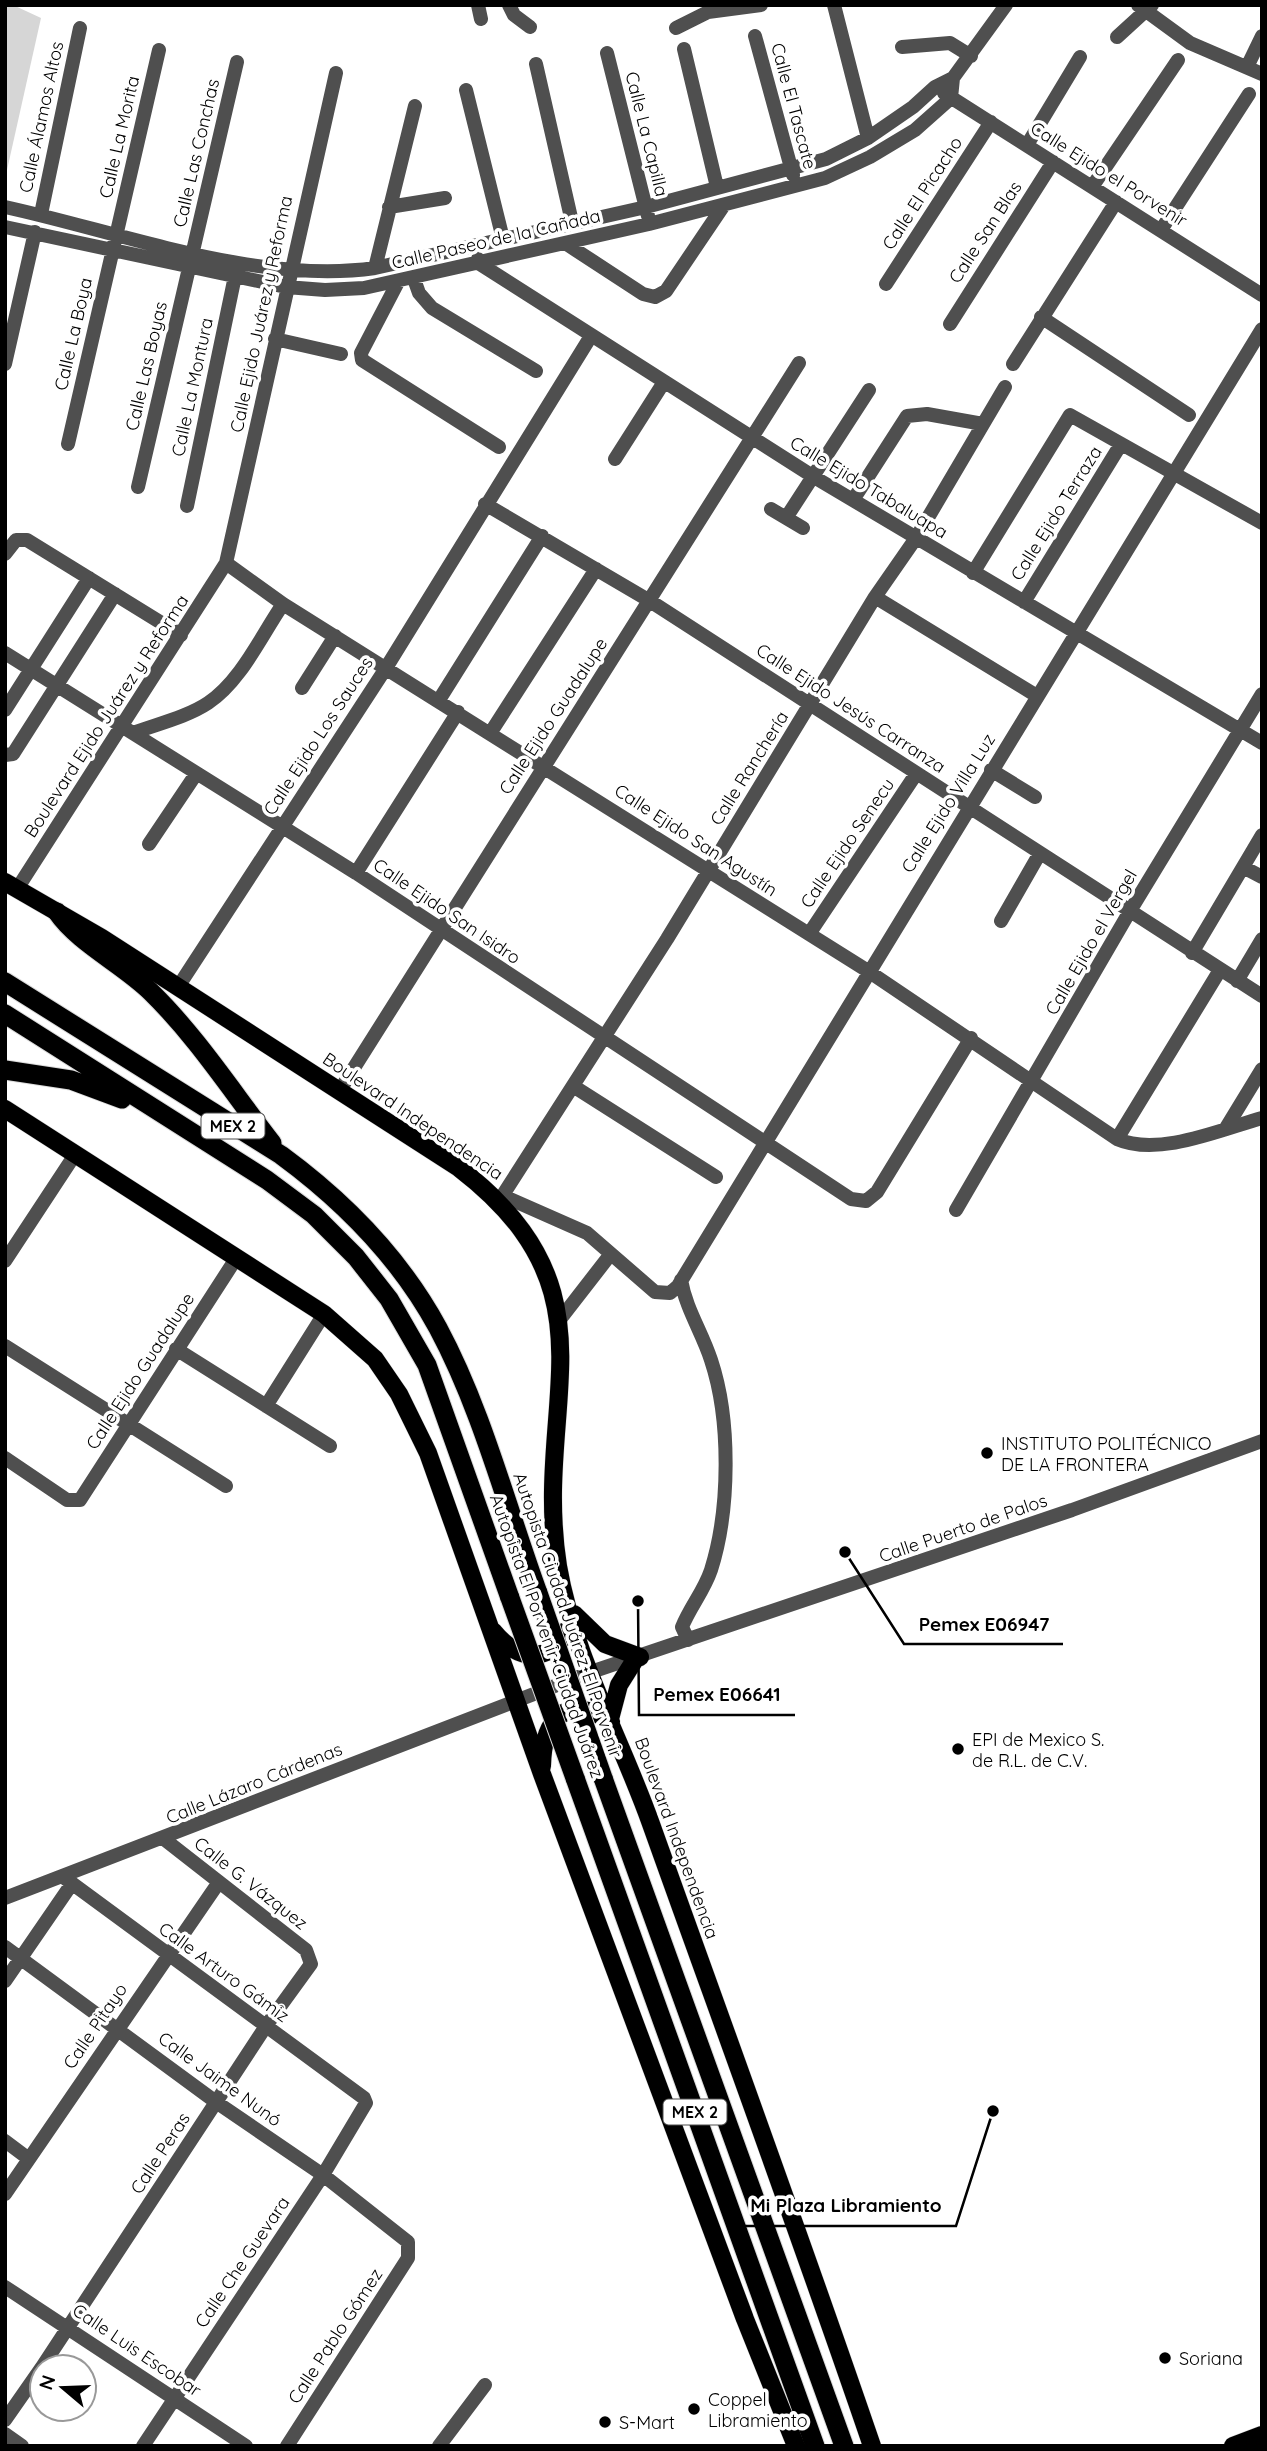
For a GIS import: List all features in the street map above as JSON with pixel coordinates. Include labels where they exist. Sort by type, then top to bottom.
[{"type":"highway","points":[[57,912],[71,929],[132,975],[159,1000],[281,1155]]},
{"type":"highway","name":"Autopista Ciudad Juárez-El Porvenir","points":[[5,982],[281,1155],[329,1192],[369,1231],[427,1309],[468,1396],[844,2446]]},
{"type":"highway","name":"Autopista El Porvenir-Ciudad Juárez","points":[[5,1014],[223,1151],[314,1215],[369,1271],[397,1311],[427,1365],[449,1421],[815,2446]]},
{"type":"highway","points":[[5,1070],[81,1083],[176,1123]]},
{"type":"main road","name":"Boulevard Independencia","points":[[11,885],[178,986],[501,1198],[535,1251],[550,1284],[563,1361],[554,1528],[570,1613],[641,1797],[872,2446]]},
{"type":"main road","name":"MEX 2","points":[[5,1109],[324,1314],[375,1359],[413,1419],[745,2319],[796,2446]]},
{"type":"main road","points":[[489,1625],[511,1650],[528,1656],[555,1646],[562,1640],[570,1613],[605,1644],[638,1657],[619,1685],[610,1721],[587,1709],[562,1713],[555,1719],[544,1739],[542,1774]]},
{"type":"main road","points":[[1233,2446],[1262,2435]]},
{"type":"street","points":[[509,5],[514,15],[530,27]]},
{"type":"street","points":[[676,28],[708,12],[761,5]]},
{"type":"street","points":[[834,5],[868,138]]},
{"type":"street","name":"Calle Paseo de la Cañada","points":[[5,227],[113,250],[289,271],[329,272],[375,268],[646,206],[826,159],[868,138],[913,107],[935,87],[953,78],[1006,5]]},
{"type":"street","points":[[1117,37],[1145,8],[1190,43],[1262,74]]},
{"type":"street","name":"Calle Álamos Altos","points":[[41,214],[80,28]]},
{"type":"street","name":"Calle El Tascate","points":[[755,36],[796,187]]},
{"type":"street","points":[[1247,67],[1262,36]]},
{"type":"street","points":[[902,47],[950,43],[971,55]]},
{"type":"street","points":[[684,49],[717,187]]},
{"type":"street","name":"Calle La Morita","points":[[116,233],[159,50]]},
{"type":"street","name":"Calle La Capilla","points":[[607,53],[649,224]]},
{"type":"street","points":[[1027,145],[1080,57]]},
{"type":"street","points":[[1092,187],[1178,60]]},
{"type":"street","name":"Calle Las Conchas","points":[[190,259],[237,62]]},
{"type":"street","points":[[536,64],[572,222]]},
{"type":"street","name":"Calle Ejido Juárez y Reforma","points":[[226,563],[289,271],[336,73]]},
{"type":"street","points":[[951,98],[953,78]]},
{"type":"street","name":"Calle Ejido el Porvenir","points":[[935,87],[1262,295]]},
{"type":"street","points":[[466,90],[503,239]]},
{"type":"street","points":[[1161,230],[1249,94]]},
{"type":"street","name":"Calle Paseo de la Cañada","points":[[190,259],[235,276],[286,287],[351,289],[414,279],[796,187],[870,157],[921,125],[951,98]]},
{"type":"street","points":[[375,268],[415,106]]},
{"type":"street","name":"Calle El Picacho","points":[[886,285],[991,122]]},
{"type":"street","name":"Calle San Blas","points":[[950,324],[1053,162]]},
{"type":"street","points":[[389,207],[445,198]]},
{"type":"street","points":[[1013,363],[1116,202]]},
{"type":"street","points":[[565,243],[643,294],[655,297],[666,290],[724,205]]},
{"type":"street","points":[[5,206],[116,233],[190,259]]},
{"type":"street","points":[[5,363],[35,232]]},
{"type":"street","name":"Calle La Boya","points":[[68,444],[116,233]]},
{"type":"street","points":[[475,245],[480,264]]},
{"type":"street","name":"Calle Las Boyas","points":[[138,487],[190,259]]},
{"type":"street","name":"Calle Ejido Tabaluapa","points":[[480,264],[814,477],[1262,743]]},
{"type":"street","name":"Calle La Montura","points":[[187,506],[235,276]]},
{"type":"street","points":[[414,279],[419,293],[432,308],[536,371]]},
{"type":"street","points":[[398,282],[361,353],[362,360],[499,447]]},
{"type":"street","points":[[1041,317],[1189,415]]},
{"type":"street","name":"Calle Ejido Villa Luz","points":[[610,1255],[655,1292],[666,1294],[674,1290],[1262,329]]},
{"type":"street","name":"Calle Ejido Los Sauces","points":[[178,986],[386,668],[591,336]]},
{"type":"street","points":[[275,338],[341,354]]},
{"type":"street","name":"Calle Ejido Guadalupe","points":[[340,1090],[799,363]]},
{"type":"street","points":[[614,459],[664,382]]},
{"type":"street","name":"Calle Ranchería","points":[[501,1198],[707,873],[875,597],[916,538],[1005,387]]},
{"type":"street","points":[[786,519],[869,390]]},
{"type":"street","points":[[853,500],[904,418],[927,414],[983,424]]},
{"type":"street","points":[[973,573],[1070,415],[1262,523]]},
{"type":"street","name":"Calle Ejido Terraza","points":[[1024,602],[1121,444]]},
{"type":"street","name":"Calle Ejido Jesús Carranza","points":[[485,504],[650,601],[1262,996]]},
{"type":"street","points":[[771,509],[803,528]]},
{"type":"street","points":[[439,700],[542,536]]},
{"type":"street","points":[[5,554],[19,538],[27,540],[181,635]]},
{"type":"street","name":"Calle Ejido San Agustín","points":[[226,563],[283,604],[545,766],[707,873],[868,971],[1033,1079],[1117,1139],[1146,1146],[1226,1128]]},
{"type":"street","name":"Boulevard Ejido Juárez y Reforma","points":[[11,885],[128,730],[181,635],[226,563]]},
{"type":"street","points":[[491,732],[596,569]]},
{"type":"street","points":[[5,710],[89,578]]},
{"type":"street","points":[[8,755],[115,594]]},
{"type":"street","points":[[875,597],[1037,696]]},
{"type":"street","points":[[128,730],[205,705],[237,672],[283,604]]},
{"type":"street","points":[[302,688],[335,636]]},
{"type":"street","name":"Calle Ejido San Isidro","points":[[5,653],[356,873],[851,1199],[866,1201],[877,1192],[971,1038]]},
{"type":"street","name":"Calle Ejido el Vergel","points":[[956,1210],[1130,911],[1262,694]]},
{"type":"street","points":[[356,873],[458,712]]},
{"type":"street","points":[[991,770],[1035,797]]},
{"type":"street","points":[[149,844],[196,774]]},
{"type":"street","name":"Calle Ejido Senecu","points":[[809,934],[916,774]]},
{"type":"street","points":[[1192,953],[1262,835]]},
{"type":"street","points":[[1001,920],[1040,853]]},
{"type":"street","points":[[1243,867],[1262,877]]},
{"type":"street","points":[[1237,981],[1262,939]]},
{"type":"street","points":[[1117,1139],[1220,970]]},
{"type":"street","points":[[1226,1128],[1262,1069]]},
{"type":"street","points":[[573,1086],[716,1177]]},
{"type":"street","points":[[1226,1128],[1262,1118]]},
{"type":"street","points":[[5,1261],[76,1153]]},
{"type":"street","points":[[501,1198],[579,1228],[610,1255],[558,1322]]},
{"type":"street","name":"Calle Ejido Guadalupe","points":[[5,1458],[73,1501],[80,1500],[237,1257]]},
{"type":"street","points":[[681,1280],[686,1302],[711,1358],[724,1427],[722,1500],[715,1555],[704,1588],[688,1611],[682,1627],[688,1640]]},
{"type":"street","points":[[266,1406],[324,1314]]},
{"type":"street","points":[[5,1346],[226,1486]]},
{"type":"street","points":[[176,1349],[330,1446]]},
{"type":"street","name":"Calle Puerto de Palos","points":[[515,1700],[1072,1510],[1262,1441]]},
{"type":"street","name":"Calle Lázaro Cárdenas","points":[[5,1898],[67,1881],[164,1839],[515,1700]]},
{"type":"street","name":"Calle G. Vázquez","points":[[164,1839],[306,1950],[312,1960]]},
{"type":"street","points":[[5,1981],[67,1881]]},
{"type":"street","name":"Calle Arturo Gámiz","points":[[67,1881],[364,2098]]},
{"type":"street","name":"Calle Pitayo","points":[[5,2194],[219,1882]]},
{"type":"street","name":"Calle Jaime Nunó","points":[[5,1947],[216,2102],[323,2175],[403,2236],[410,2246]]},
{"type":"street","name":"Calle Peras","points":[[52,2353],[266,2026],[306,1974],[312,1960]]},
{"type":"street","name":"Calle Che Guevara","points":[[143,2446],[364,2111],[364,2098]]},
{"type":"street","points":[[5,2141],[29,2159]]},
{"type":"street","name":"Calle Pablo Gómez","points":[[287,2446],[408,2258],[410,2246]]},
{"type":"street","name":"Calle Luis Escobar","points":[[5,2287],[246,2446]]},
{"type":"street","points":[[439,2446],[485,2385]]},
{"type":"street","name":"Calle Peras","points":[[5,2420],[28,2387]]},
{"type":"street","points":[[5,2434],[22,2446]]},
{"type":"shaded area","points":[[5,5],[13,5],[41,18],[5,179]]},
{"type":"place","name":"INSTITUTO POLITÉCNICO DE LA FRONTERA","points":[[987,1453]]},
{"type":"place","name":"Pemex E06947","points":[[845,1552]]},
{"type":"place","name":"Pemex E06641","points":[[638,1601]]},
{"type":"place","name":"EPI de Mexico S. de R.L. de C.V.","points":[[958,1749]]},
{"type":"place","name":"Mi Plaza Libramiento","points":[[993,2111]]},
{"type":"place","name":"Soriana","points":[[1165,2358]]},
{"type":"place","name":"Coppel Libramiento","points":[[694,2409]]},
{"type":"place","name":"S-Mart","points":[[605,2422]]}]
